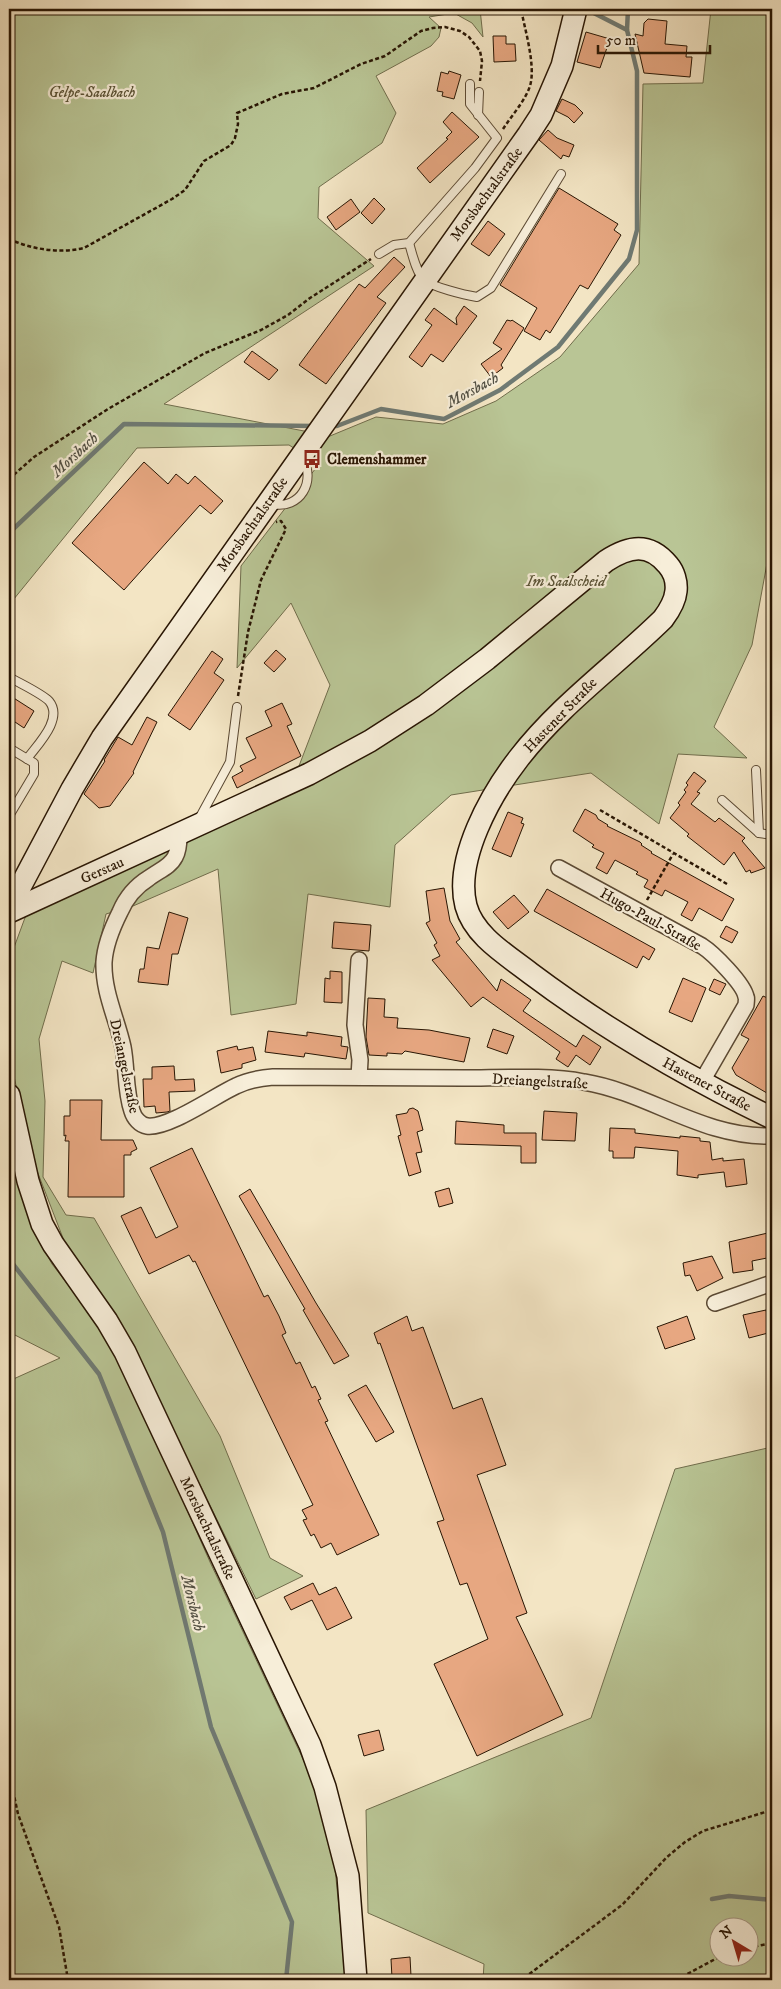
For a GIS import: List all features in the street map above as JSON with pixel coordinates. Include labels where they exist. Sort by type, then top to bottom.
[{"type":"main road","name":"Morsbachtalstraße","points":[[9,910],[72,789],[102,738],[270,512],[305,449],[541,115],[562,66],[576,12]]},
{"type":"main road","name":"Hastener Straße","points":[[370,741],[426,705],[464,677],[606,560],[627,549],[641,548],[653,551],[664,560],[675,577],[676,591],[669,611],[654,627],[566,706],[518,759],[502,781],[485,812],[471,847],[463,884],[466,908],[476,926],[494,946],[582,1010],[701,1083],[772,1118]]},
{"type":"main road","name":"Gerstau","points":[[9,910],[187,831],[309,774],[370,741]]},
{"type":"main road","name":"Morsbachtalstraße","points":[[9,1095],[28,1181],[42,1224],[53,1244],[107,1321],[125,1352],[310,1745],[325,1787],[348,1876],[356,1980]]},
{"type":"street","name":"Dreiangelstraße","points":[[187,831],[171,863],[135,889],[127,899],[115,925],[104,962],[106,983],[123,1047],[132,1111],[136,1121],[146,1126],[159,1125],[234,1087],[254,1079],[273,1076],[515,1078],[584,1082],[620,1092],[712,1128],[738,1134],[772,1136]]},
{"type":"street","name":"Hugo-Paul-Straße","points":[[559,868],[711,952],[742,988],[746,997],[746,1005],[701,1083]]},
{"type":"street","points":[[359,960],[356,1025],[360,1060],[359,1077]]},
{"type":"street","points":[[715,1303],[772,1283]]},
{"type":"lane","points":[[379,254],[394,245],[409,243],[475,168],[496,138],[470,104],[470,84]]},
{"type":"lane","points":[[478,115],[480,92]]},
{"type":"lane","points":[[409,243],[413,259],[424,280],[456,294],[477,297],[491,288],[561,174]]},
{"type":"lane","points":[[9,677],[48,700],[53,708],[54,718],[50,726],[27,759]]},
{"type":"lane","points":[[187,831],[230,762],[237,706]]},
{"type":"lane","points":[[9,748],[34,763],[34,774],[9,816]]},
{"type":"lane","points":[[756,770],[759,833]]},
{"type":"lane","points":[[722,800],[759,833],[772,835]]},
{"type":"path","points":[[496,138],[524,98],[530,86],[532,72],[521,9]]},
{"type":"path","points":[[9,239],[25,246],[70,251],[84,248],[172,200],[185,190],[204,161],[231,145],[235,138],[238,124],[237,113],[282,94],[314,88],[361,64],[385,56],[421,31],[445,27],[460,31],[469,37],[480,51],[482,61],[480,92]]},
{"type":"path","points":[[9,479],[34,457],[108,409],[205,353],[261,330],[288,315],[310,298],[379,254]]},
{"type":"path","points":[[237,706],[248,632],[261,580],[286,529],[282,521],[270,512]]},
{"type":"path","points":[[600,810],[727,884]]},
{"type":"path","points":[[640,913],[673,854]]},
{"type":"path","points":[[9,1772],[18,1814],[59,1926],[68,1980]]},
{"type":"path","points":[[528,1980],[528,1975],[622,1905],[667,1857],[685,1842],[717,1826],[772,1810]]},
{"type":"path","points":[[758,1946],[772,1943]]},
{"type":"path","points":[[676,1980],[708,1963]]},
{"type":"green space","name":"Im Saalscheid","points":[[9,9],[480,9],[483,37],[472,23],[454,13],[429,17],[441,28],[439,37],[431,46],[376,76],[396,113],[382,143],[319,187],[318,218],[374,266],[164,404],[330,436],[376,417],[443,424],[496,401],[560,357],[639,264],[643,84],[703,83],[711,9],[772,9],[772,536],[752,645],[714,727],[747,758],[678,754],[659,824],[591,773],[451,795],[395,845],[390,907],[308,894],[296,1004],[231,1015],[218,869],[133,906],[106,914],[93,973],[62,961],[39,1039],[45,1101],[43,1177],[66,1215],[94,1218],[220,1436],[270,1558],[303,1576],[256,1599],[126,1334],[68,1251],[34,1163],[9,1055],[9,961],[26,915],[294,779],[330,685],[291,603],[237,668],[241,566],[319,464],[289,445],[137,448],[9,605]]},
{"type":"green space","points":[[9,1133],[30,1223],[52,1264],[108,1337],[135,1392],[210,1562],[312,1778],[333,1848],[346,1980],[9,1980],[9,1381],[60,1358],[9,1332]]},
{"type":"green space","points":[[772,1447],[772,1980],[483,1980],[484,1964],[368,1913],[366,1810],[591,1718],[675,1469]]},
{"type":"building","points":[[648,19],[667,21],[665,44],[687,46],[686,57],[692,57],[690,77],[644,73],[635,34],[643,36],[644,23]]},
{"type":"building","points":[[586,32],[610,39],[600,68],[577,62]]},
{"type":"building","points":[[493,36],[506,36],[506,44],[515,44],[516,61],[494,62]]},
{"type":"building","points":[[449,71],[461,75],[454,99],[442,96],[443,92],[437,91],[441,72],[448,74]]},
{"type":"building","points":[[562,99],[575,105],[583,113],[574,123],[568,117],[556,111]]},
{"type":"building","points":[[452,112],[479,137],[430,183],[417,168],[448,139],[446,138],[452,132],[443,122]]},
{"type":"building","points":[[548,130],[557,138],[574,145],[569,157],[563,155],[561,159],[539,140]]},
{"type":"building","points":[[559,188],[618,224],[614,230],[621,235],[588,289],[580,285],[550,333],[546,330],[540,340],[524,331],[537,308],[500,285]]},
{"type":"building","points":[[374,198],[385,209],[372,224],[361,213]]},
{"type":"building","points":[[351,199],[360,212],[336,230],[327,217]]},
{"type":"building","points":[[488,221],[505,234],[489,256],[471,244]]},
{"type":"building","points":[[394,257],[405,267],[377,297],[386,303],[326,384],[299,365],[359,284],[365,288]]},
{"type":"building","points":[[464,306],[477,316],[443,362],[431,354],[422,367],[409,357],[432,325],[425,320],[434,308],[457,325],[456,318]]},
{"type":"building","points":[[507,320],[512,320],[524,328],[501,365],[503,368],[491,377],[481,364],[502,349],[493,343]]},
{"type":"building","points":[[252,351],[278,370],[269,380],[244,362]]},
{"type":"building","points":[[144,462],[168,484],[176,474],[188,484],[195,476],[223,501],[211,514],[200,505],[124,590],[72,543]]},
{"type":"building","points":[[276,650],[286,659],[274,672],[264,663]]},
{"type":"building","points":[[212,651],[223,659],[214,673],[224,680],[190,730],[168,715]]},
{"type":"building","points":[[9,695],[34,711],[24,728],[9,718]]},
{"type":"building","points":[[282,703],[292,724],[287,726],[301,756],[237,788],[232,777],[243,771],[240,766],[256,758],[246,738],[272,726],[265,711]]},
{"type":"building","points":[[147,717],[157,722],[134,773],[110,806],[99,808],[84,794],[118,737],[132,745]]},
{"type":"building","points":[[694,772],[706,781],[697,792],[700,793],[691,804],[715,822],[719,818],[745,838],[742,841],[765,868],[751,873],[750,870],[746,872],[734,852],[724,865],[687,836],[689,834],[670,818],[680,805],[678,803],[686,792],[684,790],[688,785],[686,783]]},
{"type":"building","points":[[585,809],[596,815],[607,826],[640,842],[651,853],[734,899],[722,921],[699,908],[692,921],[681,915],[688,902],[665,890],[662,896],[644,887],[648,880],[636,874],[638,872],[615,860],[607,874],[596,868],[604,853],[592,847],[594,845],[573,831]]},
{"type":"building","points":[[508,812],[523,818],[521,823],[524,824],[511,857],[492,849]]},
{"type":"building","points":[[444,888],[450,921],[460,939],[456,942],[497,991],[501,979],[531,1000],[523,1011],[576,1047],[583,1035],[601,1047],[590,1065],[576,1055],[568,1067],[556,1059],[560,1052],[483,997],[471,1007],[432,960],[440,956],[434,945],[437,943],[426,923],[430,921],[426,891]]},
{"type":"building","points":[[547,889],[655,949],[649,960],[643,956],[637,968],[534,911]]},
{"type":"building","points":[[514,895],[529,912],[508,929],[493,912]]},
{"type":"building","points":[[169,912],[188,918],[178,954],[172,954],[168,985],[138,982],[140,969],[144,969],[147,947],[159,949]]},
{"type":"building","points":[[334,922],[371,925],[369,951],[332,948]]},
{"type":"building","points":[[726,926],[738,932],[732,943],[720,937]]},
{"type":"building","points":[[330,971],[342,972],[342,1003],[324,1002],[325,978],[330,979]]},
{"type":"building","points":[[683,978],[706,988],[692,1022],[669,1012]]},
{"type":"building","points":[[714,979],[726,984],[720,995],[709,990]]},
{"type":"building","points":[[763,996],[772,1000],[772,1096],[736,1075],[732,1068],[749,1039],[741,1035]]},
{"type":"building","points":[[368,998],[385,999],[384,1017],[398,1018],[397,1028],[429,1030],[470,1038],[464,1062],[405,1051],[402,1054],[387,1053],[387,1056],[369,1055],[366,1037]]},
{"type":"building","points":[[493,1029],[514,1036],[507,1054],[487,1047]]},
{"type":"building","points":[[268,1031],[307,1036],[307,1032],[342,1037],[341,1046],[348,1047],[346,1059],[305,1053],[304,1057],[265,1052]]},
{"type":"building","points":[[237,1046],[238,1050],[253,1047],[256,1060],[242,1064],[242,1068],[221,1073],[217,1051]]},
{"type":"building","points":[[174,1066],[175,1080],[194,1079],[195,1091],[169,1092],[170,1111],[167,1112],[156,1113],[155,1106],[144,1107],[143,1079],[152,1079],[152,1067]]},
{"type":"building","points":[[70,1100],[102,1100],[101,1140],[133,1140],[137,1149],[131,1152],[131,1155],[124,1155],[124,1197],[68,1197],[69,1141],[65,1141],[66,1135],[64,1136],[64,1116],[70,1116]]},
{"type":"building","points":[[413,1108],[418,1111],[423,1130],[417,1132],[422,1152],[416,1153],[421,1172],[409,1176],[398,1136],[401,1135],[396,1115],[407,1113],[409,1109]]},
{"type":"building","points":[[544,1111],[577,1113],[575,1141],[542,1140]]},
{"type":"building","points":[[456,1121],[504,1125],[504,1133],[536,1133],[536,1163],[521,1163],[521,1146],[455,1144]]},
{"type":"building","points":[[610,1128],[635,1129],[635,1133],[680,1138],[680,1136],[700,1138],[700,1141],[710,1142],[712,1160],[723,1158],[723,1161],[744,1159],[747,1184],[726,1187],[724,1172],[698,1175],[698,1178],[677,1175],[678,1151],[635,1147],[634,1158],[613,1158],[613,1151],[609,1151]]},
{"type":"building","points":[[192,1148],[264,1297],[268,1295],[279,1316],[286,1333],[282,1335],[296,1364],[300,1362],[312,1388],[315,1386],[321,1399],[318,1400],[328,1421],[325,1422],[379,1535],[337,1555],[331,1543],[321,1548],[314,1534],[311,1536],[303,1520],[307,1519],[302,1510],[313,1505],[195,1261],[193,1262],[189,1255],[149,1274],[121,1216],[141,1207],[156,1238],[178,1227],[150,1168]]},
{"type":"building","points":[[449,1188],[453,1203],[439,1207],[435,1192]]},
{"type":"building","points":[[250,1189],[349,1356],[334,1364],[303,1310],[305,1309],[239,1196]]},
{"type":"building","points":[[772,1232],[772,1257],[752,1261],[753,1270],[733,1273],[729,1242]]},
{"type":"building","points":[[712,1256],[723,1278],[697,1291],[690,1275],[685,1276],[683,1263]]},
{"type":"building","points":[[766,1310],[768,1319],[772,1317],[772,1332],[749,1338],[743,1315]]},
{"type":"building","points":[[407,1316],[412,1331],[423,1327],[453,1409],[482,1398],[506,1465],[477,1475],[527,1613],[516,1617],[563,1715],[477,1756],[434,1664],[488,1639],[467,1583],[460,1585],[437,1522],[444,1520],[380,1343],[378,1344],[374,1333]]},
{"type":"building","points":[[687,1316],[695,1339],[665,1349],[657,1327]]},
{"type":"building","points":[[366,1385],[394,1432],[376,1442],[348,1395]]},
{"type":"building","points":[[313,1583],[319,1595],[336,1587],[352,1618],[327,1630],[312,1600],[291,1610],[284,1597]]},
{"type":"building","points":[[379,1730],[384,1750],[364,1756],[358,1735]]},
{"type":"building","points":[[410,1957],[411,1976],[392,1978],[391,1959]]},
{"type":"waterway","points":[[586,9],[627,30]]},
{"type":"waterway","name":"Morsbach","points":[[332,426],[337,426],[381,409],[444,419],[500,390],[558,347],[629,259],[637,230],[637,71],[627,30],[628,9]]},
{"type":"waterway","name":"Morsbach","points":[[9,533],[124,424],[314,426]]},
{"type":"waterway","name":"Morsbach","points":[[9,1259],[99,1374],[163,1532],[211,1727],[292,1922],[286,1980]]},
{"type":"waterway","points":[[712,1899],[729,1896],[772,1900]]},
{"type":"place","name":"Clemenshammer","points":[[312,459]]},
{"type":"park label","name":"Gelpe-Saalbach","points":[[92,92]]}]
